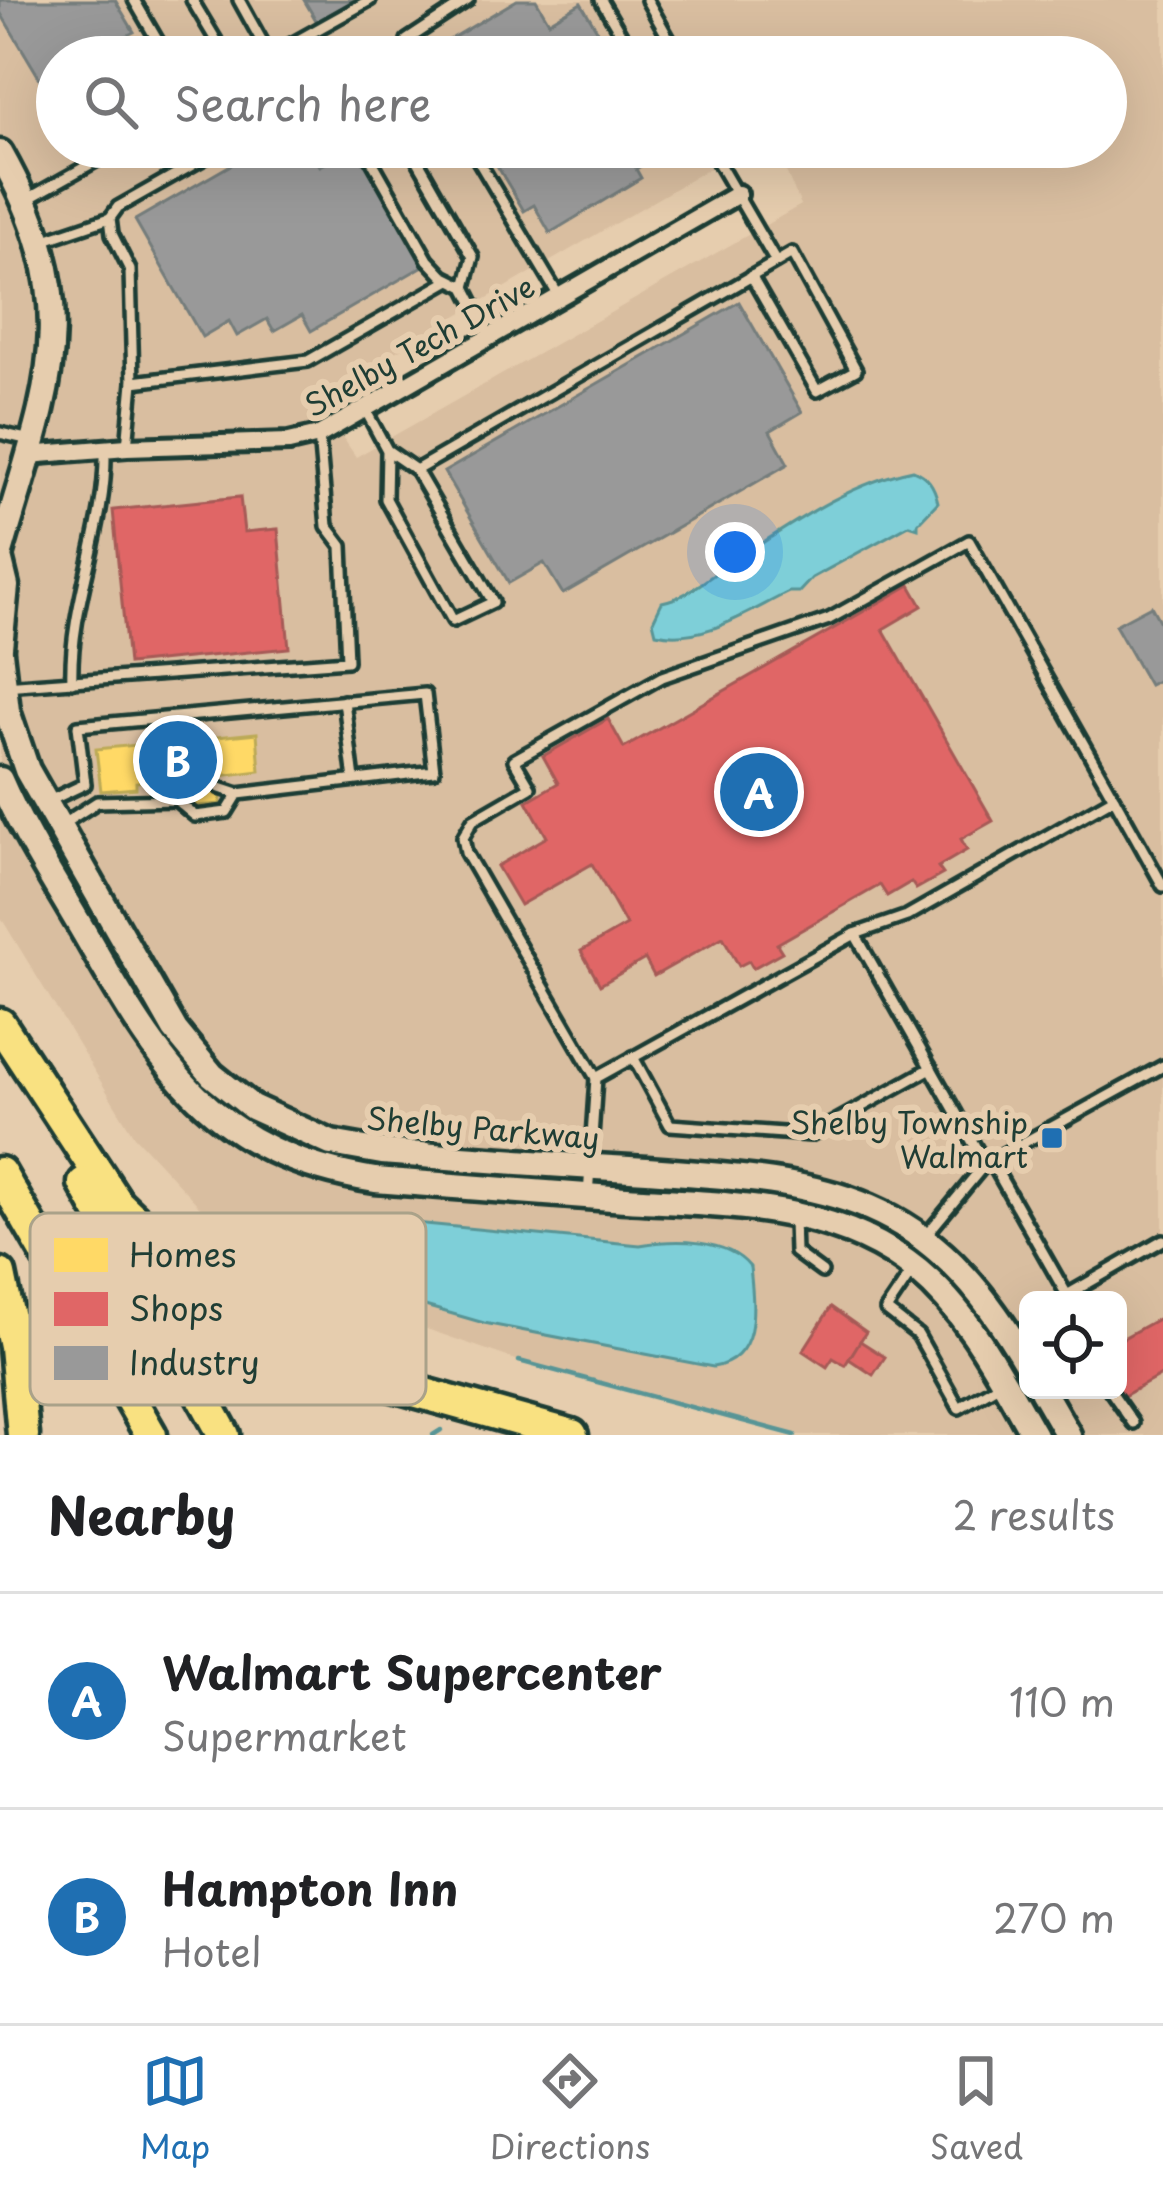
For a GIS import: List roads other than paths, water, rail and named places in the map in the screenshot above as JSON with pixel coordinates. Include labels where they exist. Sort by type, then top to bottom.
[{"type":"highway","points":[[0,1028],[102,1213]]},
{"type":"highway","points":[[0,1028],[127,1213]]},
{"type":"highway","points":[[0,1174],[30,1226]]},
{"type":"highway","points":[[0,1274],[15,1347],[22,1435]]},
{"type":"highway","points":[[426,1394],[572,1435]]},
{"type":"highway","points":[[134,1405],[151,1435]]},
{"type":"highway","points":[[207,1405],[224,1435]]},
{"type":"street","name":"Shelby Parkway","points":[[0,153],[26,200],[41,241],[54,330],[49,377],[0,557],[6,586],[0,650],[9,745],[175,1030],[212,1075],[252,1107],[302,1132],[358,1148],[783,1181],[821,1189],[864,1204],[923,1239],[960,1269],[989,1302],[1019,1351]]},
{"type":"street","name":"Shelby Tech Drive","points":[[30,448],[290,442],[319,434],[738,194]]},
{"type":"street","name":"Shelby Parkway","points":[[0,780],[145,1037],[182,1085],[219,1118],[268,1148],[344,1175],[795,1213],[830,1222],[914,1268],[956,1308],[1034,1435]]},
{"type":"street","points":[[661,1201],[665,1184],[683,1173]]},
{"type":"street","points":[[886,1249],[912,1249],[923,1239]]},
{"type":"street","points":[[1047,1399],[1067,1435]]},
{"type":"lane","points":[[134,0],[154,36]]},
{"type":"lane","points":[[193,0],[214,36]]},
{"type":"lane","points":[[238,0],[258,36]]},
{"type":"lane","points":[[306,36],[370,0]]},
{"type":"lane","points":[[413,36],[468,0]]},
{"type":"lane","points":[[602,0],[622,36]]},
{"type":"lane","points":[[647,0],[668,36]]},
{"type":"lane","points":[[26,200],[83,168]]},
{"type":"lane","points":[[41,241],[110,218],[118,207],[187,168]]},
{"type":"lane","points":[[376,168],[428,260],[465,287],[491,338]]},
{"type":"lane","points":[[422,168],[473,257],[465,287]]},
{"type":"lane","points":[[483,168],[560,298]]},
{"type":"lane","points":[[723,168],[776,262]]},
{"type":"lane","points":[[110,218],[112,234],[130,270],[133,382],[127,447]]},
{"type":"lane","points":[[416,470],[751,276],[792,253],[856,370],[817,392],[751,276]]},
{"type":"lane","points":[[133,382],[308,361],[450,280]]},
{"type":"lane","points":[[366,411],[387,450],[416,470],[493,602],[453,621],[386,499],[387,450]]},
{"type":"lane","points":[[0,433],[30,448]]},
{"type":"lane","points":[[3,686],[347,661],[342,546],[327,526],[319,434]]},
{"type":"lane","points":[[72,682],[71,651],[104,494],[105,449]]},
{"type":"lane","points":[[587,1196],[596,1078],[466,853],[463,837],[473,820],[530,787],[514,760],[662,677],[829,619],[969,541],[1163,886]]},
{"type":"lane","points":[[97,802],[85,784],[78,726],[425,694],[434,771],[238,794],[220,788]]},
{"type":"lane","points":[[344,701],[354,780]]},
{"type":"lane","points":[[44,803],[85,784]]},
{"type":"lane","points":[[58,827],[97,802],[176,800],[193,792]]},
{"type":"lane","points":[[176,800],[195,816],[227,812],[238,794]]},
{"type":"lane","points":[[596,1078],[855,934],[907,916],[1114,798]]},
{"type":"lane","points":[[855,934],[1067,1295],[1163,1240]]},
{"type":"lane","points":[[633,1058],[670,1125],[811,1135],[931,1068]]},
{"type":"lane","points":[[923,1239],[988,1162],[1163,1066]]},
{"type":"lane","points":[[795,1213],[795,1252],[822,1272]]},
{"type":"lane","points":[[914,1268],[886,1310],[918,1335],[959,1408],[1004,1382]]},
{"type":"lane","points":[[1116,1399],[1133,1423]]},
{"type":"water","points":[[913,470],[930,482],[938,502],[918,528],[909,525],[812,578],[799,592],[789,592],[725,624],[691,634],[656,633],[653,621],[662,602],[689,592],[840,497]]},
{"type":"water","points":[[426,1224],[640,1245],[684,1242],[728,1250],[750,1267],[753,1298],[747,1342],[729,1362],[713,1367],[484,1323],[426,1306]]},
{"type":"waterway","points":[[519,1361],[795,1435]]},
{"type":"waterway","points":[[433,1435],[441,1430]]},
{"type":"place","name":"Hampton Inn","points":[[178,760]]},
{"type":"place","name":"Walmart Supercenter","points":[[759,792]]},
{"type":"place","name":"Shelby Township Walmart","points":[[1052,1138]]}]
